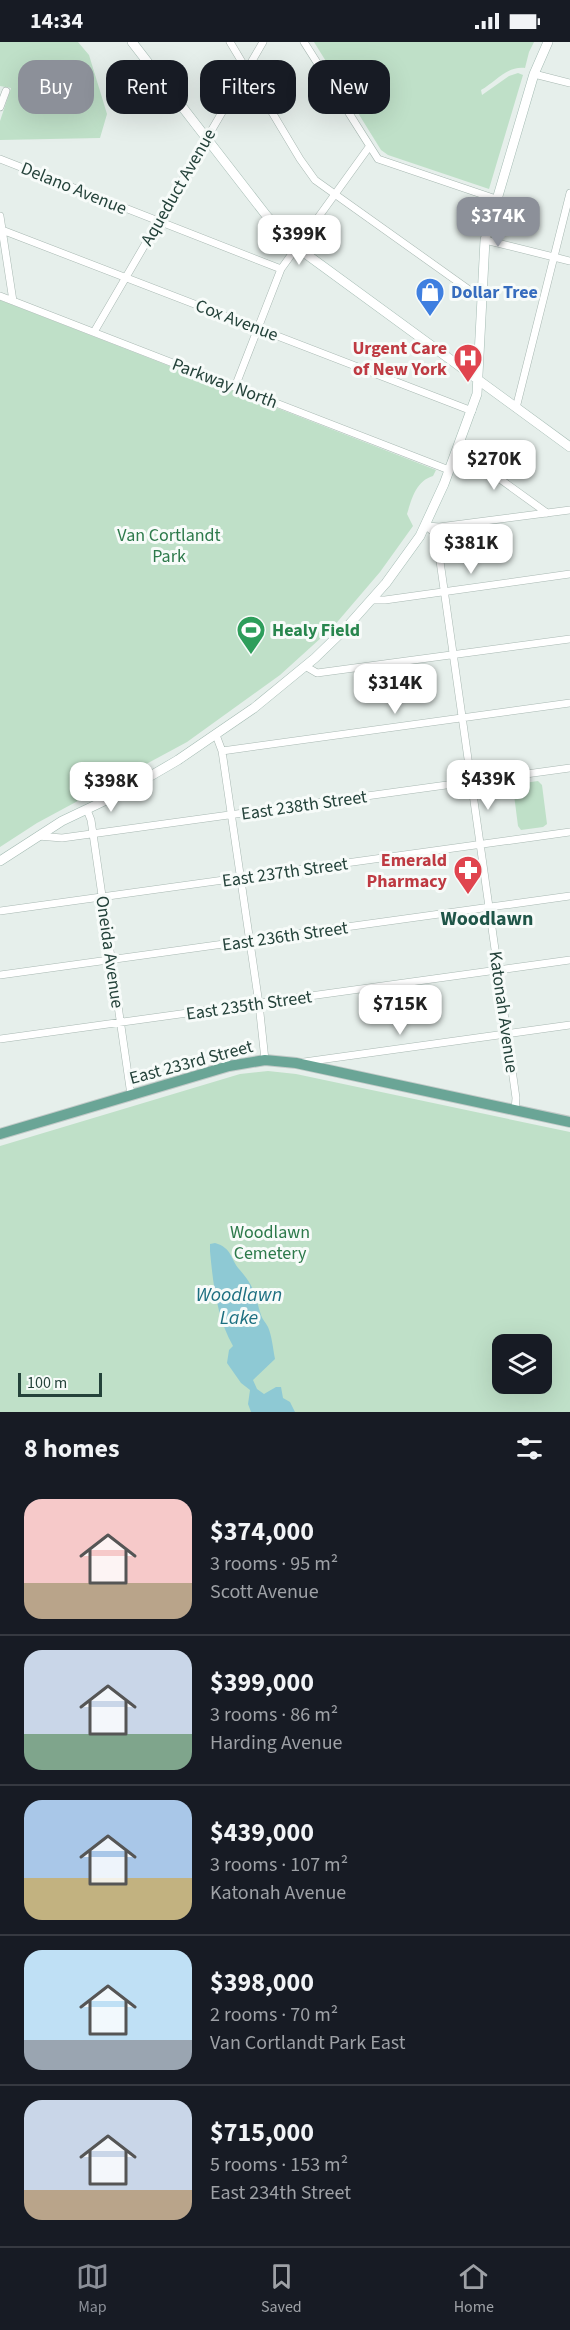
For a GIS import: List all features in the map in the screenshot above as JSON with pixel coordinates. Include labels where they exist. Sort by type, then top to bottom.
[{"type":"main road","name":"East 233rd Street","points":[[0,1134],[234,1064],[265,1060],[296,1063],[570,1122]]},
{"type":"street","points":[[132,42],[271,222],[297,248],[570,447]]},
{"type":"street","points":[[230,42],[241,60]]},
{"type":"street","name":"Aqueduct Avenue","points":[[252,60],[263,42]]},
{"type":"street","points":[[304,42],[378,159],[496,199]]},
{"type":"street","points":[[0,861],[38,836],[123,792],[216,735],[254,708],[331,643],[372,600],[402,562],[426,526],[472,411],[478,390],[485,240],[534,74],[548,42]]},
{"type":"street","points":[[534,74],[570,83]]},
{"type":"street","points":[[0,107],[6,91]]},
{"type":"street","name":"Aqueduct Avenue","points":[[94,332],[221,114]]},
{"type":"street","points":[[273,114],[304,166],[315,180],[482,299]]},
{"type":"street","points":[[235,387],[281,269],[369,147]]},
{"type":"street","name":"Delano Avenue","points":[[0,159],[281,269]]},
{"type":"street","points":[[516,408],[570,193]]},
{"type":"street","points":[[0,216],[13,301]]},
{"type":"street","name":"Cox Avenue","points":[[2,230],[472,411]]},
{"type":"street","points":[[485,240],[570,261]]},
{"type":"street","name":"Parkway North","points":[[0,296],[449,470]]},
{"type":"street","points":[[457,448],[547,513]]},
{"type":"street","points":[[426,526],[439,527],[570,510]]},
{"type":"street","name":"Katonah Avenue","points":[[426,526],[436,535],[490,908],[516,1100],[515,1110]]},
{"type":"street","points":[[372,600],[570,574]]},
{"type":"street","points":[[305,666],[316,674],[570,639]]},
{"type":"street","points":[[222,751],[570,703]]},
{"type":"street","points":[[216,735],[222,751],[232,814],[265,1060]]},
{"type":"street","name":"East 238th Street","points":[[38,836],[58,839],[570,768]]},
{"type":"street","name":"Oneida Avenue","points":[[87,810],[93,834],[131,1095]]},
{"type":"street","name":"East 237th Street","points":[[0,911],[570,832]]},
{"type":"street","name":"East 236th Street","points":[[0,975],[570,896]]},
{"type":"street","name":"East 235th Street","points":[[0,1039],[570,960]]},
{"type":"street","points":[[296,1063],[570,1025]]},
{"type":"green space","points":[[0,42],[78,42],[91,60],[18,60],[18,114],[94,114],[94,71],[107,114],[100,138],[0,140],[0,121],[11,88],[0,86]]},
{"type":"green space","points":[[314,42],[534,42],[525,68],[512,69],[481,90],[482,95],[509,76],[518,73],[523,75],[489,189],[388,155],[381,150],[359,114],[390,114],[390,60],[325,60]]},
{"type":"green space","name":"Van Cortlandt Park","points":[[0,300],[436,470],[433,476],[422,482],[416,491],[407,514],[413,526],[380,572],[333,627],[280,675],[187,742],[37,823],[0,847]]},
{"type":"green space","points":[[538,781],[542,785],[547,824],[543,827],[521,830],[518,826],[513,787],[517,784]]},
{"type":"green space","name":"Woodlawn Cemetery","points":[[268,1071],[296,1074],[570,1132],[570,1412],[0,1412],[0,1146],[240,1074]]},
{"type":"water","name":"Woodlawn Lake","points":[[215,1243],[228,1251],[248,1281],[268,1327],[275,1359],[253,1380],[257,1389],[264,1394],[276,1387],[281,1387],[283,1398],[290,1402],[295,1412],[251,1412],[248,1404],[250,1390],[241,1383],[227,1363],[229,1350],[233,1346],[219,1312],[214,1288],[210,1244]]},
{"type":"place","name":"Dollar Tree","points":[[430,318]]},
{"type":"place","name":"Urgent Care of New York","points":[[468,384]]},
{"type":"place","name":"Healy Field","points":[[251,656]]},
{"type":"place","name":"Emerald Pharmacy","points":[[468,896]]},
{"type":"district","name":"Woodlawn","points":[[487,918]]}]
